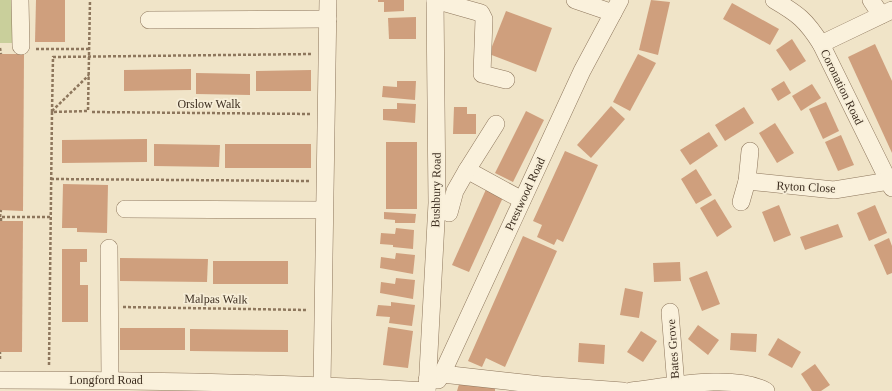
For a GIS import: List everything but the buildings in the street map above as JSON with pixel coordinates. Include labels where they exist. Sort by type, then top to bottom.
[{"type":"street","points":[[20,0],[27,47]]},
{"type":"street","points":[[322,385],[328,0]]},
{"type":"street","points":[[435,0],[478,10],[481,13],[484,19],[482,74],[506,80]]},
{"type":"street","name":"Bushbury Road","points":[[431,384],[431,331],[437,203],[435,0]]},
{"type":"street","points":[[575,0],[617,7]]},
{"type":"street","name":"Coronation Road","points":[[774,0],[797,13],[812,29],[821,44],[890,185]]},
{"type":"street","points":[[821,44],[886,13],[871,0]]},
{"type":"street","name":"Prestwood Road","points":[[431,384],[459,336],[582,71],[617,7]]},
{"type":"street","points":[[149,20],[328,19]]},
{"type":"street","points":[[449,213],[455,191],[496,124]]},
{"type":"street","points":[[741,202],[747,181],[750,151]]},
{"type":"street","points":[[467,170],[522,200]]},
{"type":"street","name":"Ryton Close","points":[[747,181],[834,190],[890,185]]},
{"type":"street","points":[[125,209],[324,210]]},
{"type":"street","points":[[109,248],[110,380]]},
{"type":"street","name":"Bates Grove","points":[[670,312],[676,386]]},
{"type":"street","points":[[431,331],[441,339],[459,336]]},
{"type":"street","name":"Longford Road","points":[[0,380],[110,380],[130,385],[548,385],[623,391]]},
{"type":"street","points":[[631,391],[676,386],[730,383],[749,384],[766,391]]},
{"type":"path","points":[[52,112],[88,111],[90,0]]},
{"type":"path","points":[[27,47],[88,49]]},
{"type":"path","points":[[0,48],[1,54]]},
{"type":"path","points":[[49,380],[48,217],[51,179],[53,58],[327,53]]},
{"type":"path","points":[[52,112],[89,75]]},
{"type":"path","name":"Orslow Walk","points":[[92,112],[326,114]]},
{"type":"path","points":[[51,179],[325,181]]},
{"type":"path","points":[[1,210],[1,221]]},
{"type":"path","points":[[1,217],[48,217]]},
{"type":"path","name":"Malpas Walk","points":[[109,306],[323,310]]},
{"type":"path","points":[[0,352],[0,359]]},
{"type":"green space","points":[[0,0],[13,0],[14,43],[0,43]]}]
